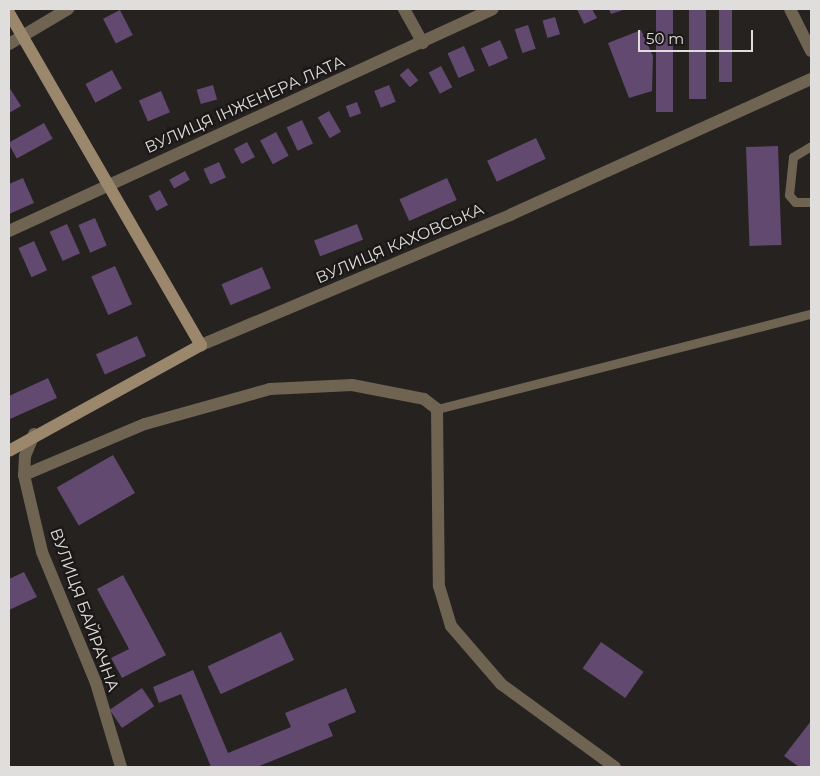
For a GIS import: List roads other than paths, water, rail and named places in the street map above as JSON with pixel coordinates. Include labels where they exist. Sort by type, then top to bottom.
[{"type":"street","points":[[9,44],[68,9]]},
{"type":"street","points":[[404,9],[422,43]]},
{"type":"street","name":"ВУЛИЦЯ ІНЖЕНЕРА ЛАТА","points":[[9,231],[105,184],[422,43],[493,9]]},
{"type":"street","points":[[790,9],[811,50]]},
{"type":"street","points":[[9,13],[105,184],[202,345]]},
{"type":"street","name":"ВУЛИЦЯ КАХОВСЬКА","points":[[9,451],[34,434],[202,345],[512,214],[811,79]]},
{"type":"street","points":[[24,475],[145,424],[270,389],[352,385],[424,399],[437,408],[439,586],[451,626],[501,684],[615,767]]},
{"type":"street","name":"ВУЛИЦЯ БАЙРАЧНА","points":[[34,434],[25,456],[24,475],[42,552],[96,683],[121,767]]},
{"type":"lane","points":[[811,146],[793,157],[789,195],[795,202],[811,202]]},
{"type":"lane","points":[[437,408],[811,314]]}]
